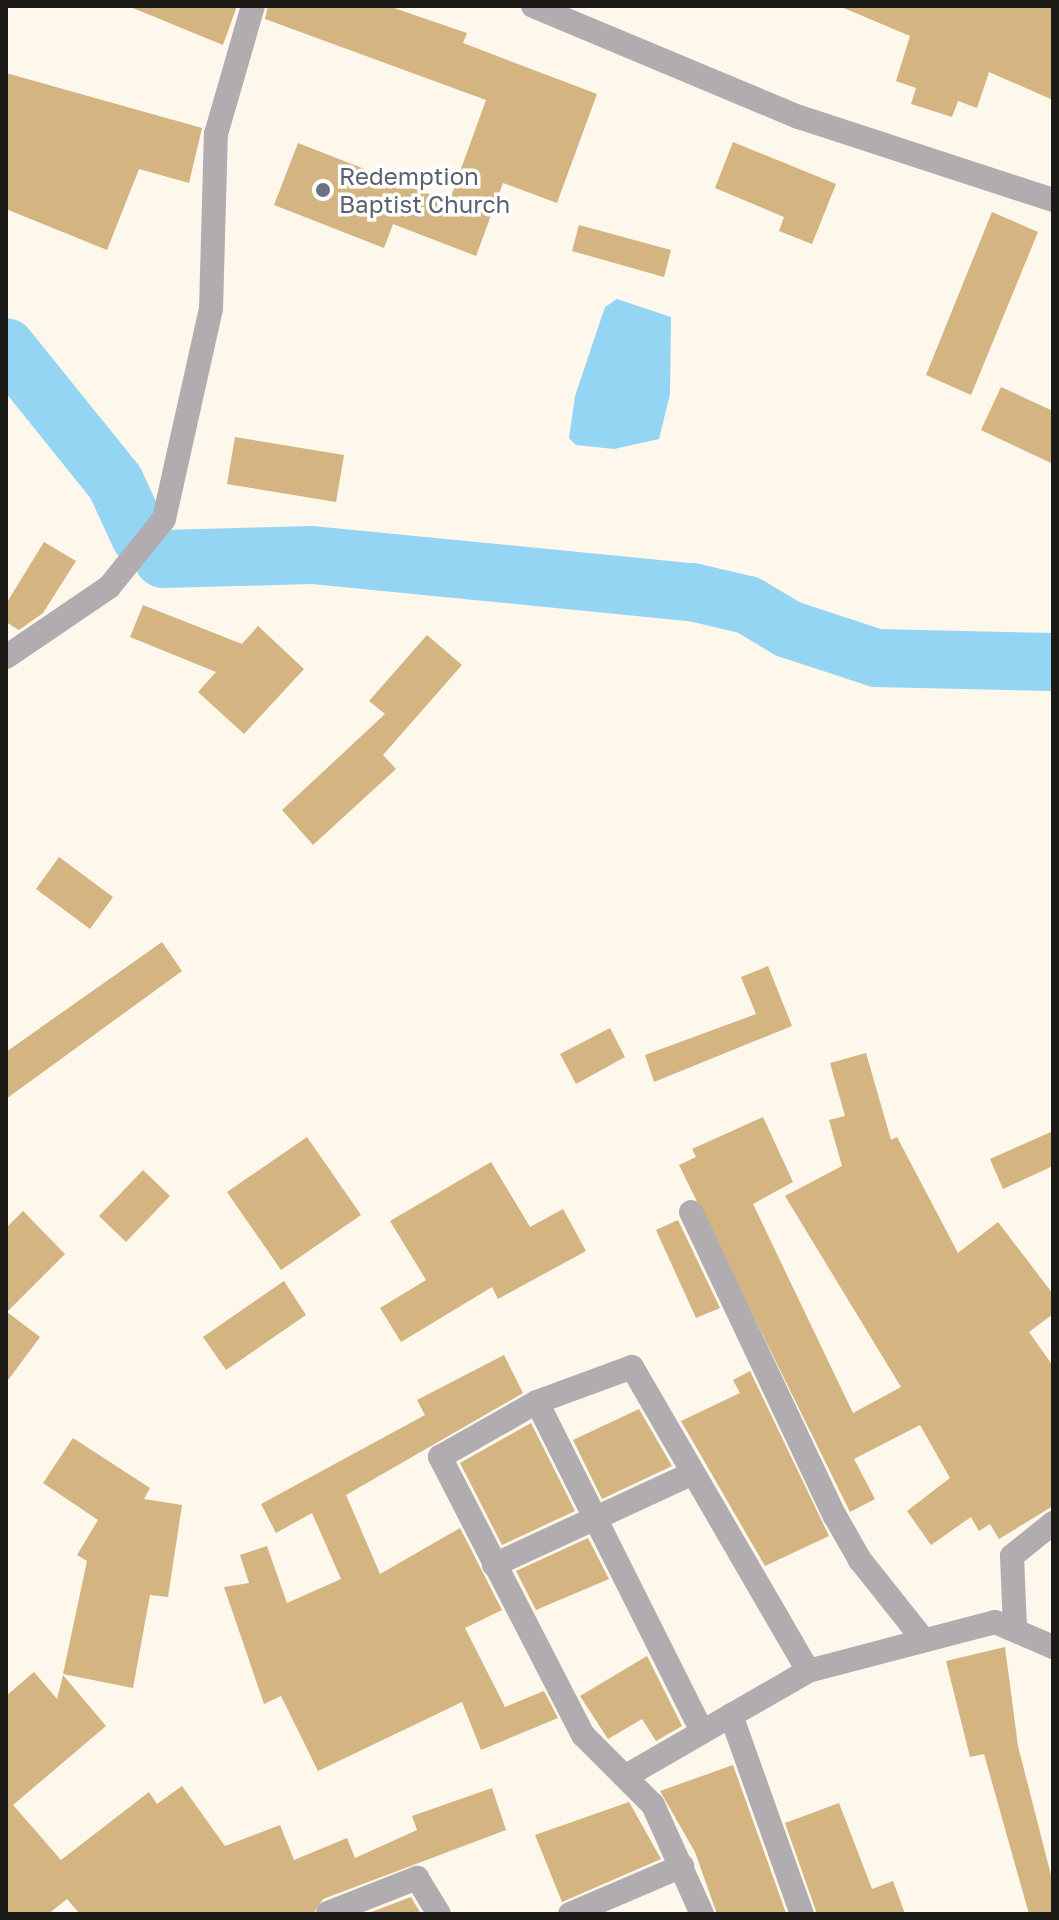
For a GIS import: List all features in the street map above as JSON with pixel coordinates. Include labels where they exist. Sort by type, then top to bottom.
[{"type":"street","points":[[6,657],[109,587],[164,519],[211,309],[216,134],[253,6]]},
{"type":"street","points":[[533,6],[799,117],[1053,200]]},
{"type":"street","points":[[691,1212],[835,1516],[860,1560],[922,1638]]},
{"type":"street","points":[[702,1914],[653,1805],[628,1775],[583,1735],[440,1457],[537,1402],[632,1367],[808,1671]]},
{"type":"street","points":[[537,1402],[702,1732]]},
{"type":"street","points":[[494,1565],[693,1473]]},
{"type":"street","points":[[1015,1628],[1012,1556],[1053,1523]]},
{"type":"street","points":[[628,1775],[808,1671],[969,1624],[1015,1628],[1053,1647]]},
{"type":"street","points":[[731,1715],[802,1914]]},
{"type":"street","points":[[570,1914],[682,1866]]},
{"type":"street","points":[[328,1913],[417,1878],[439,1914]]},
{"type":"water","points":[[617,299],[671,317],[670,394],[659,439],[614,449],[576,445],[569,438],[575,396],[605,307]]},
{"type":"building","points":[[128,6],[237,6],[223,45]]},
{"type":"building","points":[[268,6],[388,6],[467,33],[463,43],[597,94],[557,203],[503,183],[476,256],[393,224],[384,248],[274,205],[298,143],[449,202],[486,100],[265,19]]},
{"type":"building","points":[[839,6],[1053,6],[1053,100],[989,72],[977,108],[958,101],[952,117],[911,104],[916,88],[896,81],[910,36]]},
{"type":"building","points":[[6,73],[202,128],[189,183],[139,169],[107,250],[6,209]]},
{"type":"building","points":[[733,142],[836,184],[812,244],[779,231],[784,217],[715,188]]},
{"type":"building","points":[[992,212],[1038,232],[971,395],[926,375]]},
{"type":"building","points":[[579,225],[671,250],[664,277],[572,251]]},
{"type":"building","points":[[1001,387],[1053,411],[1053,464],[981,430]]},
{"type":"building","points":[[235,437],[344,455],[336,502],[227,484]]},
{"type":"building","points":[[44,542],[76,561],[43,613],[19,630],[6,622],[6,604]]},
{"type":"building","points":[[143,605],[242,644],[258,626],[304,669],[244,734],[198,692],[216,672],[130,637]]},
{"type":"building","points":[[427,635],[462,665],[383,755],[396,769],[313,845],[282,810],[385,714],[369,701]]},
{"type":"building","points":[[59,857],[113,897],[90,929],[36,889]]},
{"type":"building","points":[[162,942],[182,971],[6,1099],[6,1052]]},
{"type":"building","points":[[768,966],[792,1026],[654,1082],[645,1055],[756,1014],[741,977]]},
{"type":"building","points":[[610,1028],[625,1057],[576,1084],[560,1054]]},
{"type":"building","points":[[866,1053],[891,1140],[897,1137],[958,1253],[998,1222],[1053,1294],[1053,1314],[1029,1332],[1053,1366],[1053,1506],[999,1539],[990,1524],[979,1531],[971,1517],[931,1545],[907,1511],[950,1478],[920,1425],[854,1459],[875,1499],[850,1512],[679,1165],[696,1157],[692,1149],[763,1117],[793,1182],[753,1204],[853,1413],[901,1387],[785,1196],[842,1166],[829,1120],[845,1116],[830,1063]]},
{"type":"building","points":[[1053,1131],[1053,1166],[1003,1189],[990,1159]]},
{"type":"building","points":[[307,1137],[361,1215],[281,1270],[227,1192]]},
{"type":"building","points":[[491,1162],[530,1227],[563,1209],[586,1251],[498,1299],[492,1287],[401,1342],[380,1308],[426,1280],[390,1221]]},
{"type":"building","points":[[143,1170],[170,1196],[126,1242],[99,1216]]},
{"type":"building","points":[[23,1211],[65,1254],[7,1312],[40,1337],[6,1383],[6,1228]]},
{"type":"building","points":[[678,1220],[720,1308],[696,1318],[656,1230]]},
{"type":"building","points":[[284,1281],[306,1315],[226,1370],[203,1337]]},
{"type":"building","points":[[504,1355],[523,1393],[346,1495],[380,1574],[460,1528],[502,1610],[465,1628],[505,1707],[544,1691],[558,1718],[481,1750],[462,1702],[318,1771],[281,1696],[264,1704],[224,1587],[249,1583],[240,1555],[267,1546],[287,1603],[341,1579],[312,1513],[276,1533],[261,1504],[425,1415],[417,1400]]},
{"type":"building","points":[[750,1371],[829,1536],[765,1566],[681,1421],[740,1393],[733,1380]]},
{"type":"building","points":[[639,1409],[672,1466],[602,1499],[573,1440]]},
{"type":"building","points":[[531,1423],[575,1511],[502,1545],[460,1463]]},
{"type":"building","points":[[73,1438],[150,1488],[144,1499],[182,1505],[168,1597],[150,1595],[133,1688],[63,1674],[87,1561],[77,1555],[98,1520],[43,1483]]},
{"type":"building","points":[[588,1538],[609,1579],[536,1610],[516,1571]]},
{"type":"building","points":[[1005,1647],[1018,1746],[1053,1883],[1053,1914],[1029,1914],[984,1754],[970,1757],[946,1661]]},
{"type":"building","points":[[647,1656],[682,1726],[656,1741],[642,1719],[608,1739],[580,1696]]},
{"type":"building","points":[[34,1672],[57,1699],[63,1675],[106,1726],[13,1805],[61,1860],[149,1792],[157,1804],[182,1786],[225,1846],[280,1825],[294,1860],[347,1838],[355,1858],[417,1830],[412,1816],[492,1788],[506,1830],[323,1899],[313,1914],[80,1914],[67,1899],[48,1914],[6,1914],[6,1696]]},
{"type":"building","points":[[733,1765],[786,1913],[717,1914],[695,1852],[660,1791]]},
{"type":"building","points":[[629,1802],[661,1859],[562,1902],[535,1835]]},
{"type":"building","points":[[839,1803],[872,1889],[893,1881],[905,1914],[817,1914],[785,1823]]},
{"type":"building","points":[[411,1897],[421,1914],[366,1914]]},
{"type":"waterway","points":[[6,347],[115,482],[140,536]]},
{"type":"waterway","points":[[163,559],[312,555],[692,592],[748,605],[788,629],[876,658],[1053,662]]},
{"type":"place","name":"Redemption Baptist Church","points":[[323,190]]}]
